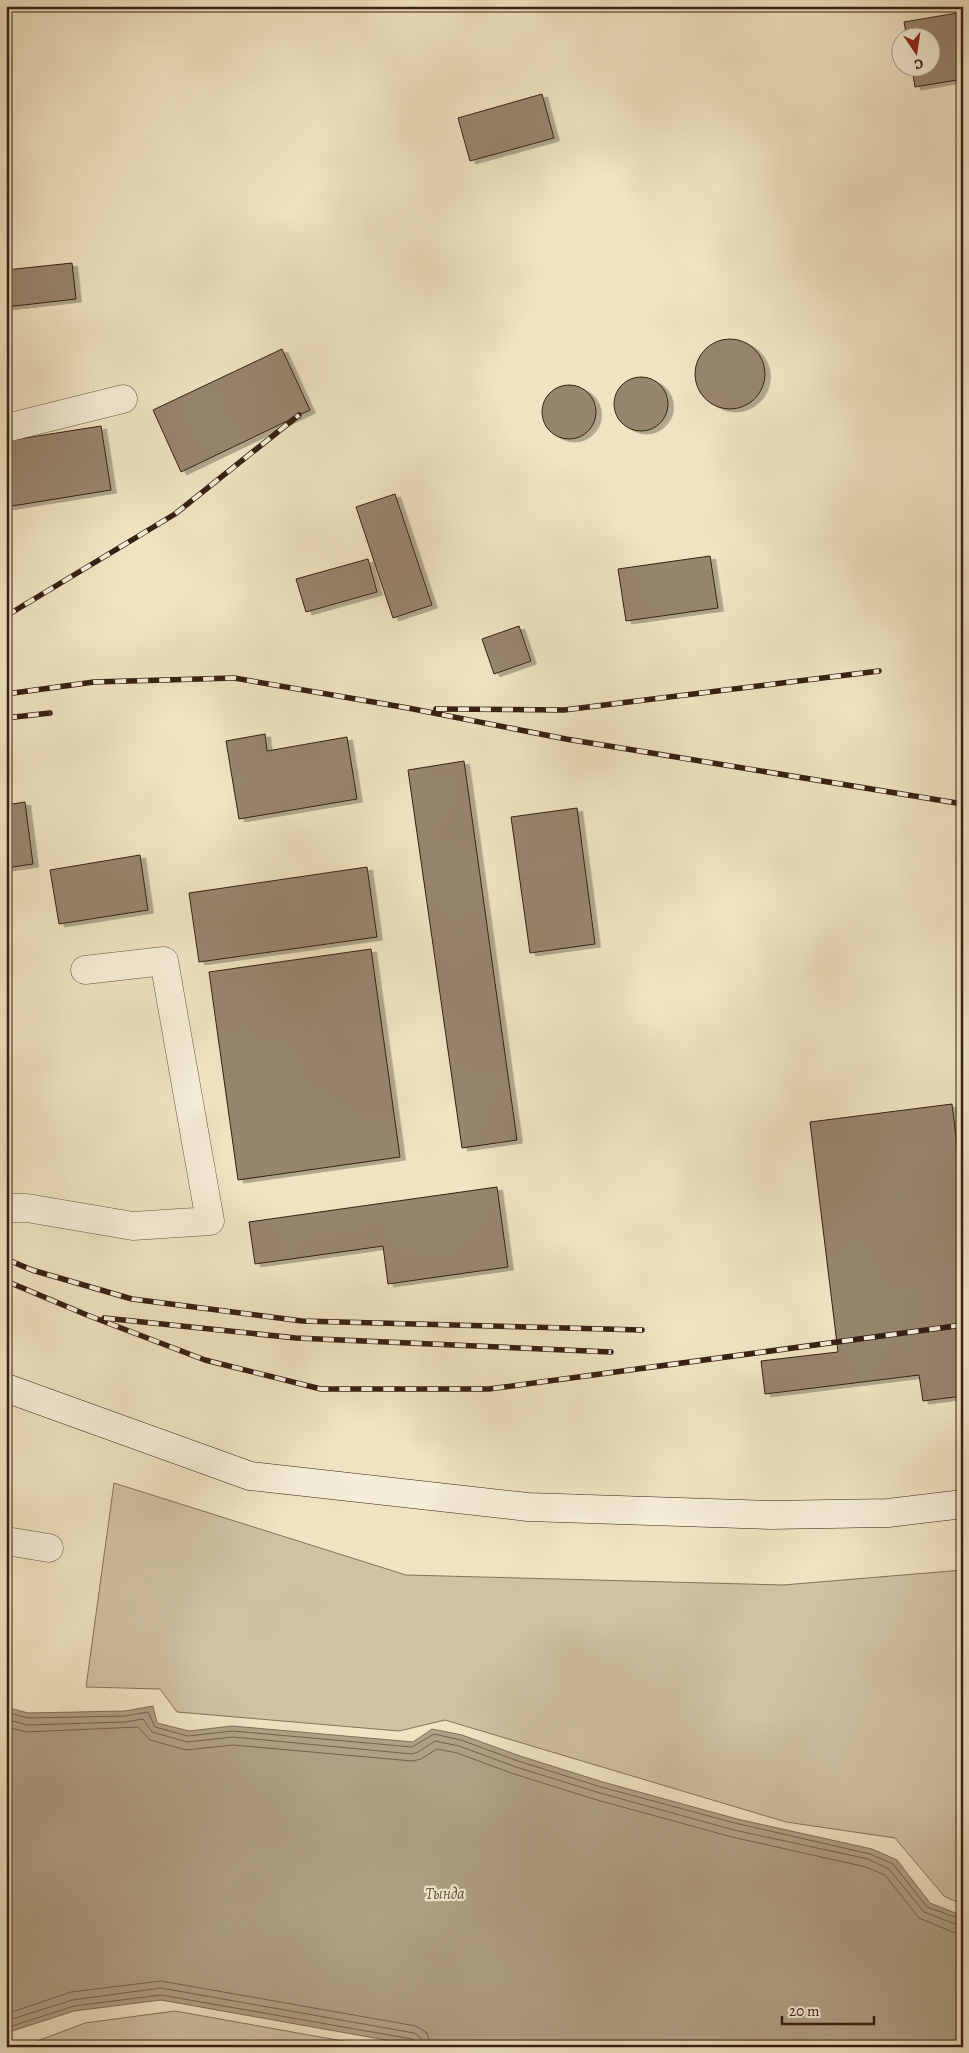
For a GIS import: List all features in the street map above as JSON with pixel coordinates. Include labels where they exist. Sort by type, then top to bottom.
[{"type":"street","points":[[6,428],[123,399]]},
{"type":"street","points":[[6,1208],[28,1208],[133,1226],[210,1221],[164,962],[85,970]]},
{"type":"street","points":[[6,1388],[250,1476],[528,1507],[770,1515],[888,1513],[963,1504]]},
{"type":"street","points":[[6,1541],[49,1548]]},
{"type":"shaded area","points":[[114,1483],[406,1575],[783,1585],[963,1570],[963,1905],[944,1896],[895,1838],[786,1822],[445,1720],[399,1731],[177,1712],[160,1689],[86,1687]]},
{"type":"shaded area","points":[[175,2011],[376,2047],[27,2047],[32,2043],[85,2023]]},
{"type":"water","name":"Тында","points":[[153,1706],[157,1723],[189,1731],[232,1726],[413,1742],[432,1729],[462,1735],[520,1756],[603,1782],[737,1819],[872,1849],[897,1860],[930,1903],[963,1916],[963,2047],[425,2047],[161,2000],[74,2011],[6,2033],[6,1707],[28,1713],[125,1711]]},
{"type":"building","points":[[963,12],[963,79],[915,87],[914,78],[942,78],[942,28],[905,28],[904,22]]},
{"type":"building","points":[[542,94],[554,138],[470,161],[458,118]]},
{"type":"building","points":[[72,263],[76,299],[6,307],[6,270]]},
{"type":"building","points":[[730,339],[743,342],[755,349],[762,361],[765,374],[762,387],[755,399],[743,406],[730,409],[717,406],[705,399],[698,387],[695,374],[698,361],[705,349],[717,342]]},
{"type":"building","points":[[282,349],[310,410],[181,472],[153,410]]},
{"type":"building","points":[[636,377],[646,377],[656,381],[664,389],[668,404],[664,419],[656,427],[646,431],[636,431],[626,427],[618,419],[614,409],[614,399],[618,389],[626,381]]},
{"type":"building","points":[[564,385],[574,385],[584,389],[592,397],[596,412],[592,427],[584,435],[574,439],[564,439],[554,435],[546,427],[542,417],[542,407],[546,397],[554,389]]},
{"type":"building","points":[[101,426],[111,490],[6,507],[6,441]]},
{"type":"building","points":[[395,494],[432,605],[393,618],[356,507]]},
{"type":"building","points":[[710,556],[718,608],[626,621],[618,569]]},
{"type":"building","points":[[368,559],[377,592],[306,612],[296,579]]},
{"type":"building","points":[[519,626],[531,661],[494,674],[482,639]]},
{"type":"building","points":[[265,734],[267,751],[347,737],[357,799],[239,819],[226,741]]},
{"type":"building","points":[[464,761],[517,1140],[462,1148],[408,770]]},
{"type":"building","points":[[25,802],[33,864],[6,868],[6,805]]},
{"type":"building","points":[[577,808],[595,944],[530,953],[511,817]]},
{"type":"building","points":[[140,855],[148,910],[59,924],[50,870]]},
{"type":"building","points":[[367,867],[377,937],[199,962],[189,893]]},
{"type":"building","points":[[371,949],[400,1157],[238,1180],[209,972]]},
{"type":"building","points":[[952,1104],[963,1195],[963,1396],[923,1401],[919,1375],[765,1394],[761,1361],[838,1352],[810,1122]]},
{"type":"building","points":[[497,1187],[508,1267],[388,1284],[383,1246],[255,1264],[249,1222]]},
{"type":"railway","points":[[6,616],[175,514],[299,415]]},
{"type":"railway","points":[[436,709],[564,710],[879,671]]},
{"type":"railway","points":[[6,694],[94,682],[234,678],[408,708],[566,739],[963,804]]},
{"type":"railway","points":[[6,718],[50,713]]},
{"type":"railway","points":[[6,1259],[32,1270],[132,1299],[302,1321],[642,1330]]},
{"type":"railway","points":[[6,1281],[87,1315],[205,1360],[321,1389],[489,1389],[963,1325]]},
{"type":"railway","points":[[104,1318],[296,1338],[611,1352]]}]
